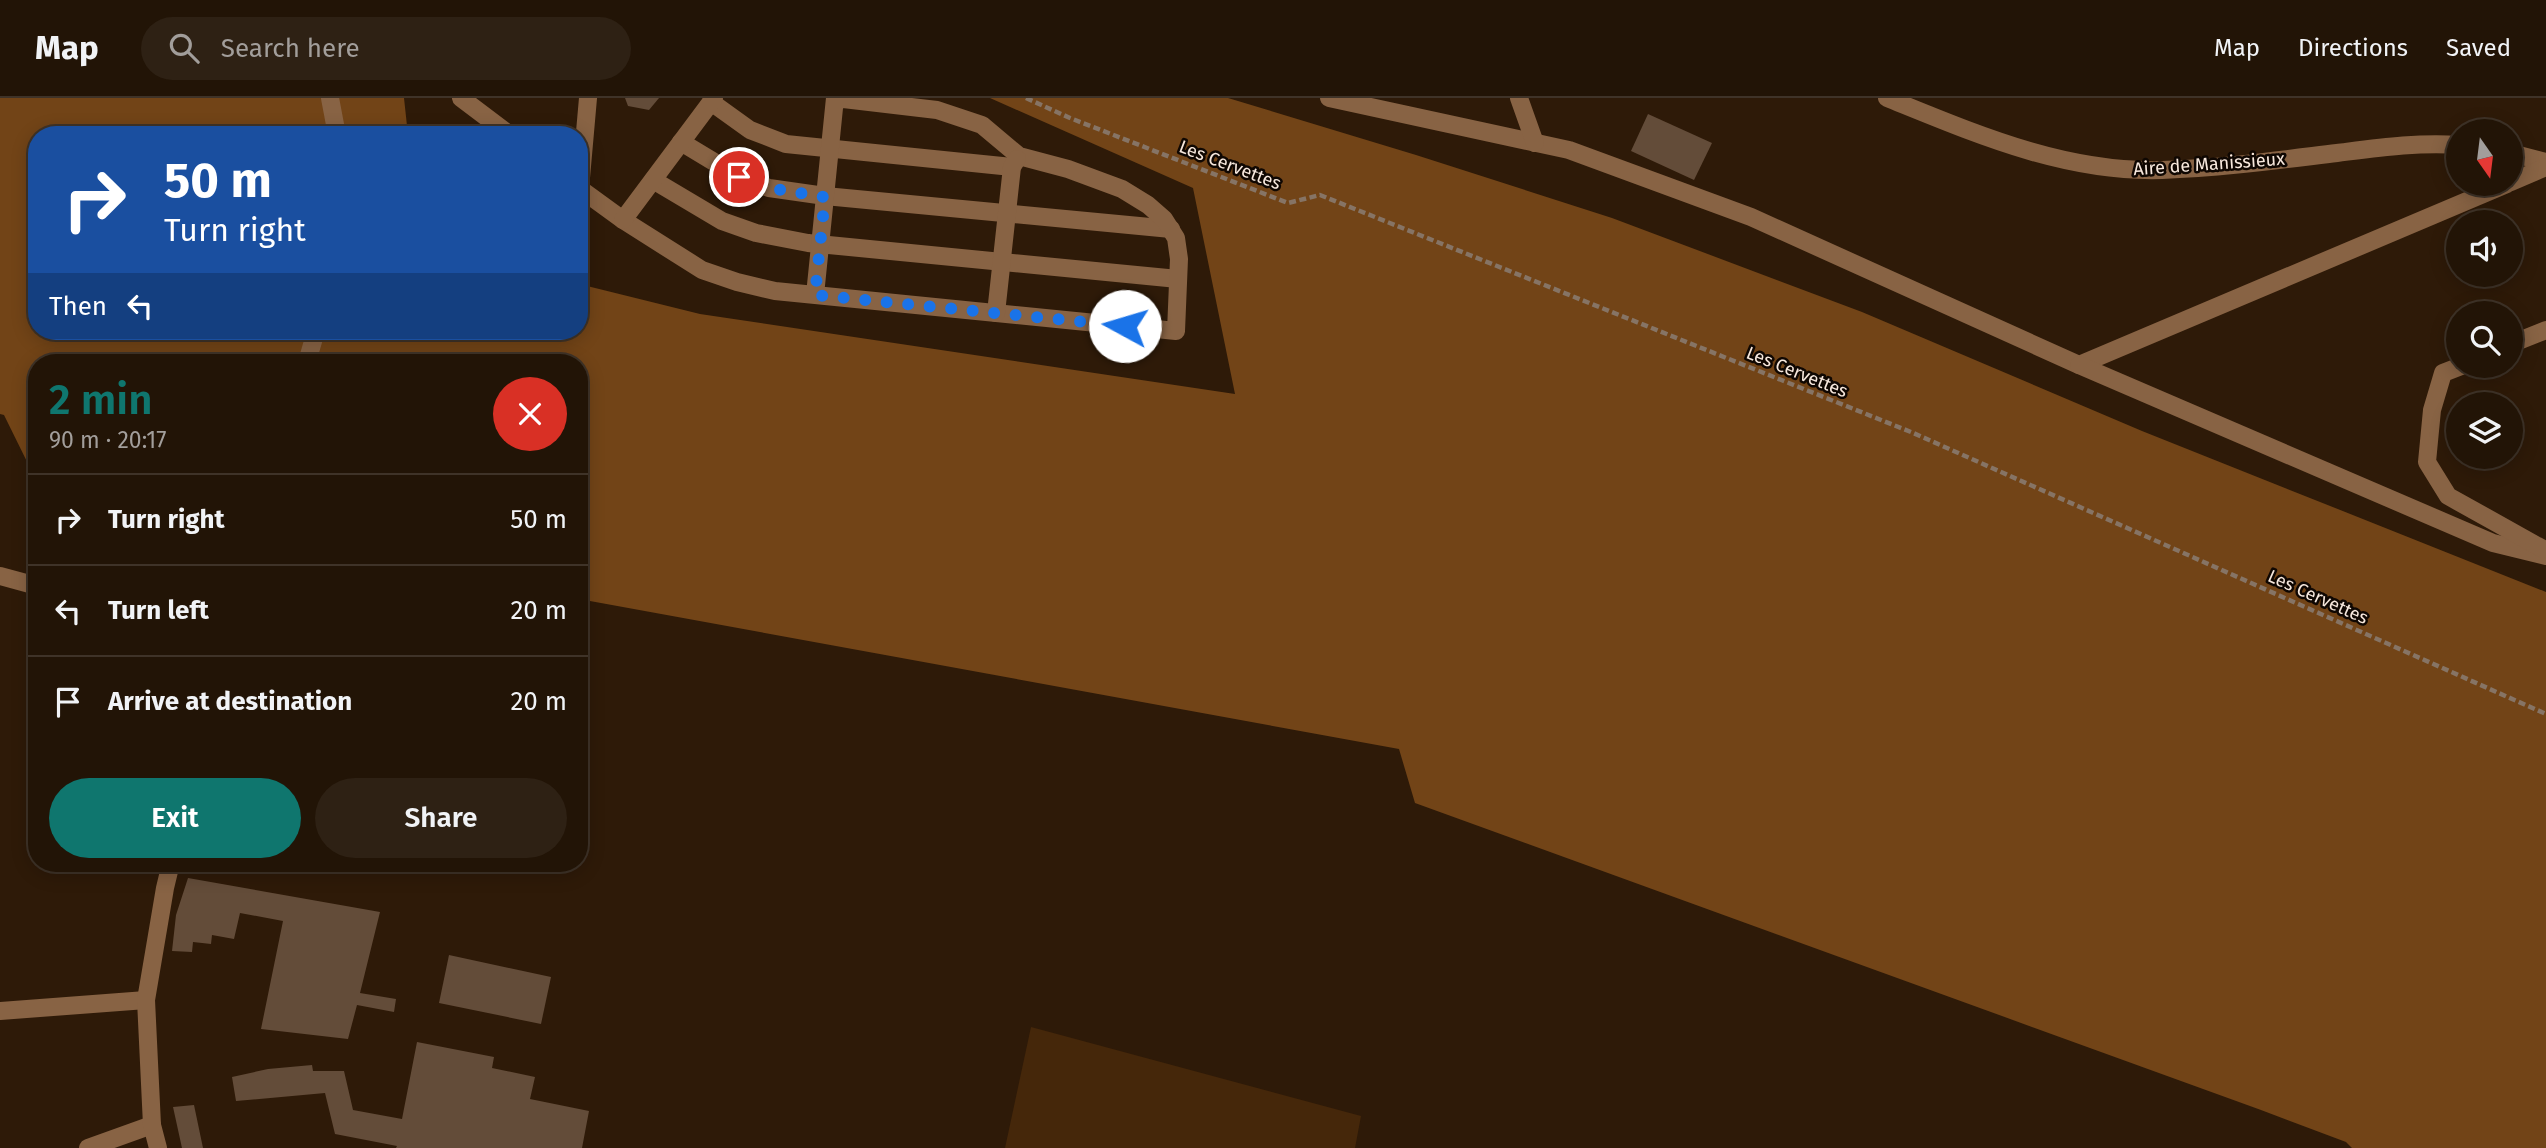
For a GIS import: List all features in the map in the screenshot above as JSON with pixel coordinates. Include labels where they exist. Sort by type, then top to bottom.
[{"type":"street","points":[[330,98],[335,126]]},
{"type":"street","points":[[461,98],[498,126]]},
{"type":"street","points":[[586,126],[588,98]]},
{"type":"street","points":[[815,295],[835,98],[937,110],[982,125],[1015,162]]},
{"type":"street","points":[[1329,98],[1569,150],[1751,217],[2079,365],[2493,543],[2546,556]]},
{"type":"street","points":[[1519,98],[1535,143]]},
{"type":"street","name":"Aire de Manissieux","points":[[1887,98],[2023,151],[2121,169],[2203,167],[2378,148],[2446,145]]},
{"type":"street","points":[[588,194],[623,220],[702,270],[775,291],[1176,331],[1179,259],[1171,229],[1149,205],[1122,189],[1068,169],[1015,162],[786,144],[750,130],[712,100],[623,220]]},
{"type":"street","points":[[681,142],[739,177],[769,188],[825,197],[1171,229]]},
{"type":"street","points":[[2524,157],[2546,165]]},
{"type":"street","points":[[996,313],[1015,162]]},
{"type":"street","points":[[2524,176],[2546,165]]},
{"type":"street","points":[[653,180],[722,221],[756,233],[820,245],[1178,279]]},
{"type":"street","points":[[2079,365],[2478,196]]},
{"type":"street","points":[[2523,339],[2546,330]]},
{"type":"street","points":[[2446,372],[2443,373],[2432,410],[2427,462],[2448,496],[2546,550]]},
{"type":"street","points":[[0,576],[28,584]]},
{"type":"street","points":[[158,1148],[152,1125],[146,1000],[168,872]]},
{"type":"street","points":[[0,1011],[146,1000]]},
{"type":"street","points":[[88,1148],[152,1125]]},
{"type":"path","name":"Les Cervettes","points":[[1027,98],[1070,118],[1288,203],[1321,195],[1898,427],[2546,714]]},
{"type":"shaded area","points":[[0,98],[404,98],[407,126],[28,126],[28,340],[588,340],[588,286],[700,314],[1235,394],[1193,188],[990,98],[1228,98],[1612,218],[1862,312],[2142,431],[2546,592],[2546,1148],[2352,1148],[2346,1142],[2261,1110],[1415,803],[1399,749],[588,601],[588,354],[28,354],[28,464],[4,415],[0,414]]},
{"type":"shaded area","points":[[1031,1027],[1361,1116],[1355,1148],[1005,1148]]},
{"type":"building","points":[[625,98],[659,98],[649,110],[628,106]]},
{"type":"building","points":[[1648,114],[1712,143],[1694,180],[1631,151]]},
{"type":"building","points":[[188,878],[380,912],[360,993],[396,999],[394,1012],[357,1005],[348,1039],[261,1029],[283,921],[240,913],[234,939],[212,935],[211,944],[193,942],[192,952],[172,951],[176,915]]},
{"type":"building","points":[[449,955],[551,977],[541,1024],[439,1003]]},
{"type":"building","points":[[417,1042],[494,1057],[492,1068],[535,1077],[530,1099],[589,1111],[582,1148],[396,1148],[397,1146],[335,1134],[325,1093],[236,1101],[232,1077],[268,1069],[312,1065],[313,1071],[344,1071],[353,1110],[402,1119]]},
{"type":"building","points":[[194,1105],[203,1148],[182,1148],[173,1107]]},
{"type":"route","points":[[739,177],[769,188],[825,197],[815,295],[1125,326]]}]
